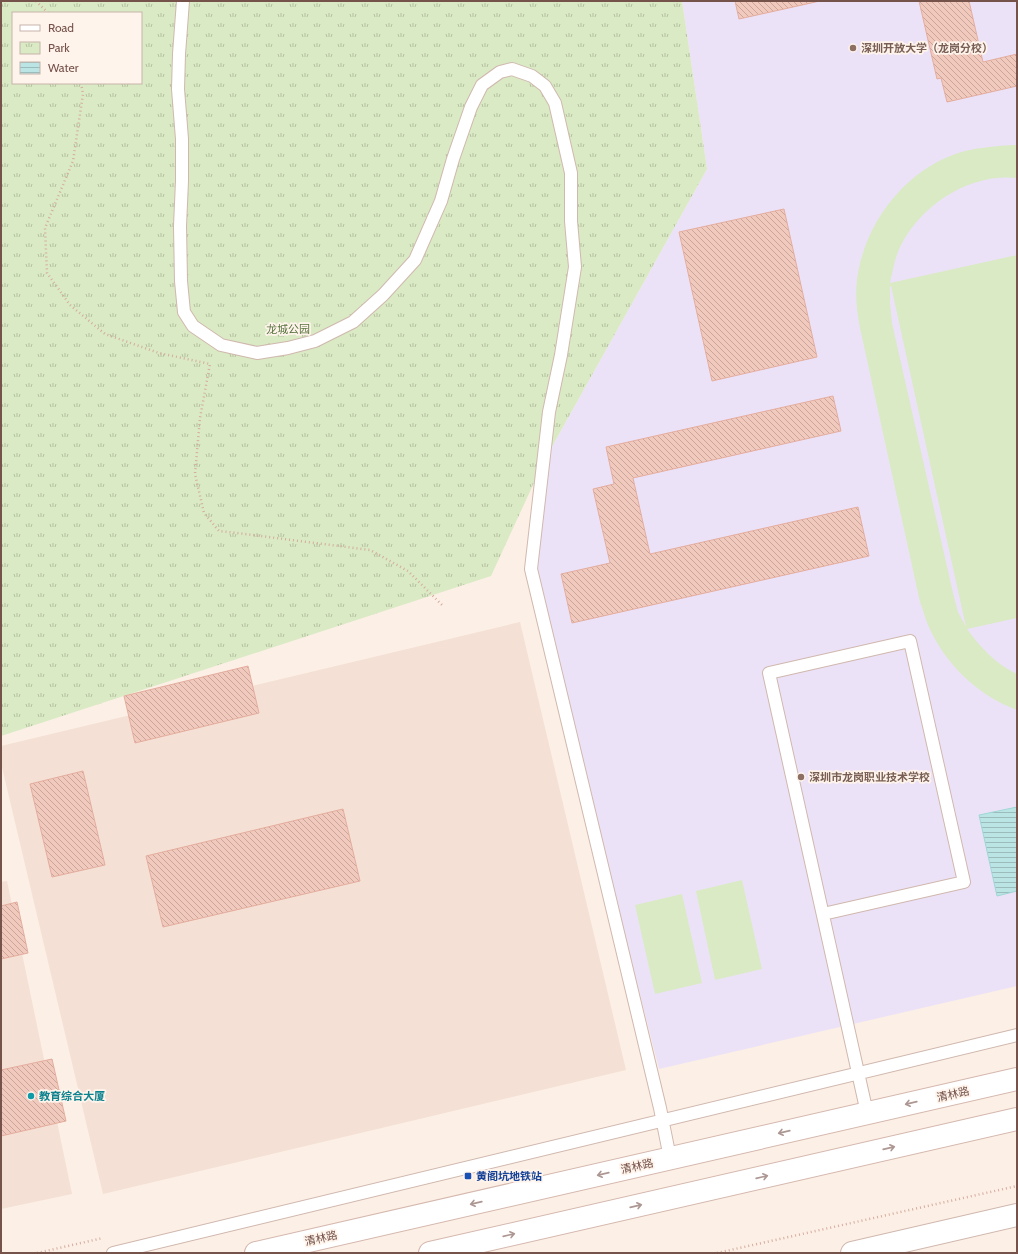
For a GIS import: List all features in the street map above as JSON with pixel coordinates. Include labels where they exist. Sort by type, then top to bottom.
[{"type":"main road","name":"清林路","points":[[256,1253],[1017,1079]]},
{"type":"main road","points":[[430,1253],[1017,1119]]},
{"type":"main road","points":[[852,1253],[1017,1215]]},
{"type":"lane","points":[[183,1],[178,89],[182,160],[180,226],[181,281],[184,312],[193,326],[221,345],[256,353],[288,348],[315,341],[353,322],[383,295],[415,260],[441,201],[453,159],[471,107],[482,85],[500,72],[512,69],[532,76],[545,86],[555,103],[571,173],[571,221],[575,267],[550,412],[531,569],[670,1158]]},
{"type":"lane","points":[[823,914],[964,882],[910,641],[769,673],[867,1113]]},
{"type":"lane","points":[[113,1253],[1017,1035]]},
{"type":"path","points":[[36,1],[47,12]]},
{"type":"path","points":[[81,84],[83,94],[73,161],[45,228],[47,273],[70,305],[105,334],[159,353],[210,364],[200,418],[195,474],[204,513],[219,532],[370,550],[408,571],[443,606]]},
{"type":"path","points":[[717,1253],[1017,1186]]},
{"type":"shaded area","name":"深圳市龙岗职业技术学校","points":[[682,1],[1017,1],[1017,986],[659,1069],[531,569],[544,461],[707,169]]},
{"type":"shaded area","points":[[520,622],[626,1070],[103,1194],[1,763],[1,746]]},
{"type":"shaded area","points":[[7,881],[72,1194],[1,1209],[1,882]]},
{"type":"green space","name":"龙城公园","points":[[1,1],[682,1],[707,169],[544,461],[491,576],[1,736]]},
{"type":"green space","points":[[1017,145],[1017,178],[999,178],[965,186],[949,194],[935,204],[910,230],[901,245],[890,283],[1017,255],[1017,618],[967,629],[989,655],[1017,674],[1017,710],[1002,704],[989,696],[964,676],[943,653],[927,622],[920,602],[860,328],[857,310],[856,286],[861,258],[869,237],[879,218],[892,199],[908,183],[925,169],[944,158],[965,151],[989,147]],"holes":[[[891,286],[966,627],[958,612],[953,593],[892,323],[890,303]]]},
{"type":"green space","points":[[742,880],[762,969],[715,980],[696,891]]},
{"type":"green space","points":[[682,894],[702,983],[655,994],[635,905]]},
{"type":"water","points":[[1017,807],[1017,891],[997,896],[979,815]]},
{"type":"building","points":[[735,1],[820,1],[739,19]]},
{"type":"building","points":[[919,1],[969,1],[983,62],[1017,54],[1017,86],[947,102],[941,78],[937,79]]},
{"type":"building","points":[[784,209],[817,357],[712,381],[679,232]]},
{"type":"building","points":[[833,396],[841,431],[633,478],[650,554],[858,507],[869,556],[572,623],[561,574],[610,563],[593,489],[614,484],[606,447]]},
{"type":"building","points":[[248,666],[259,713],[135,743],[124,696]]},
{"type":"building","points":[[83,771],[105,865],[52,877],[30,784]]},
{"type":"building","points":[[343,809],[360,881],[163,927],[146,856]]},
{"type":"building","points":[[17,902],[28,953],[1,959],[1,906]]},
{"type":"building","name":"教育综合大厦","points":[[52,1059],[66,1121],[1,1136],[1,1070]]},
{"type":"place","name":"深圳开放大学（龙岗分校）","points":[[853,48]]},
{"type":"place","name":"深圳市龙岗职业技术学校","points":[[801,777]]},
{"type":"place","name":"教育综合大厦","points":[[31,1096]]},
{"type":"place","name":"黄阁坑地铁站","points":[[468,1176]]}]
